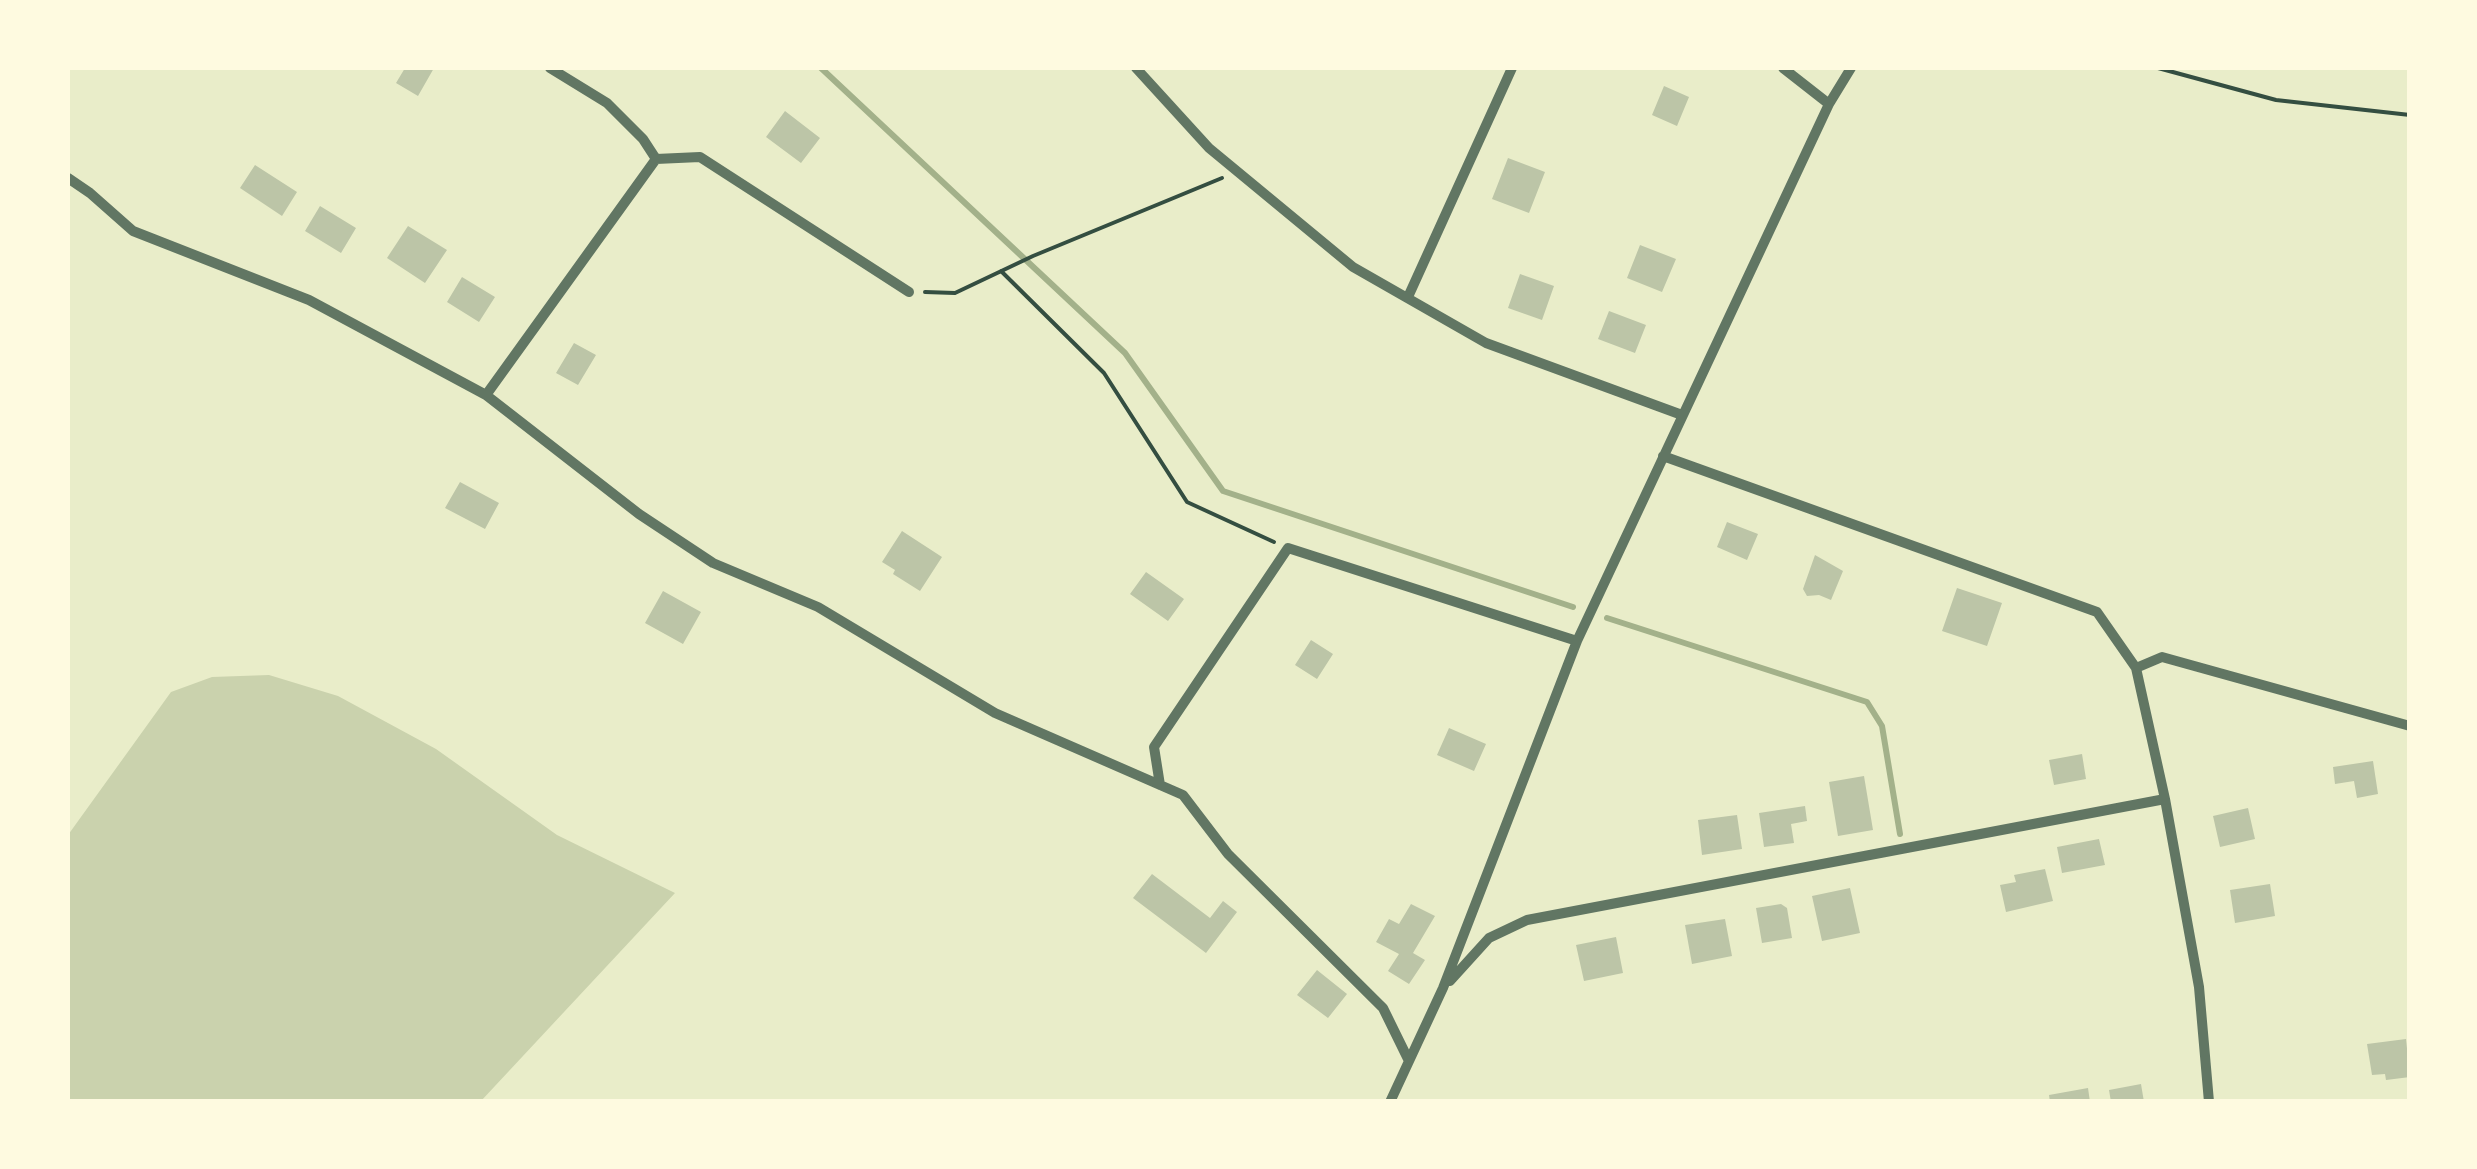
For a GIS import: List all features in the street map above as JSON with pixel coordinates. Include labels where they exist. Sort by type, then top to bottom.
[{"type":"street","points":[[550,68],[607,103],[656,159]]},
{"type":"street","points":[[1136,68],[1208,148],[1353,266],[1486,343],[1682,415]]},
{"type":"street","points":[[1408,297],[1512,68]]},
{"type":"street","points":[[1783,68],[1829,104]]},
{"type":"street","points":[[1390,1102],[1444,988],[1577,641],[1829,104],[1851,68]]},
{"type":"street","points":[[656,159],[700,157],[909,292]]},
{"type":"street","points":[[486,395],[656,159]]},
{"type":"street","points":[[68,178],[133,231],[310,300],[486,395],[639,514],[713,563],[818,607],[995,714],[1183,796],[1228,854],[1383,1008],[1408,1061]]},
{"type":"street","points":[[1662,456],[2097,612],[2136,668],[2200,987],[2209,1102]]},
{"type":"street","points":[[1160,785],[1154,747],[1288,548],[1577,641]]},
{"type":"street","points":[[2136,668],[2162,657],[2410,726]]},
{"type":"street","points":[[1444,988],[1489,938],[1527,920],[2165,799]]},
{"type":"path","points":[[2158,68],[2276,100],[2410,116]]},
{"type":"path","points":[[909,292],[955,293],[1033,256],[1236,172]]},
{"type":"path","points":[[1002,271],[1104,373],[1187,502],[1288,548]]},
{"type":"green space","points":[[269,675],[338,696],[436,749],[557,835],[675,893],[481,1101],[68,1101],[68,835],[171,692],[212,677]]},
{"type":"building","points":[[405,68],[434,68],[418,96],[396,83]]},
{"type":"building","points":[[1664,86],[1689,97],[1677,126],[1652,115]]},
{"type":"building","points":[[785,111],[820,138],[801,163],[766,137]]},
{"type":"building","points":[[1508,158],[1545,172],[1529,213],[1492,199]]},
{"type":"building","points":[[255,165],[297,192],[282,216],[240,188]]},
{"type":"building","points":[[320,206],[356,228],[341,253],[305,231]]},
{"type":"building","points":[[408,226],[447,250],[425,283],[387,258]]},
{"type":"building","points":[[1640,245],[1676,259],[1662,292],[1627,278]]},
{"type":"building","points":[[1520,274],[1554,286],[1542,320],[1508,308]]},
{"type":"building","points":[[462,277],[495,297],[479,322],[447,302]]},
{"type":"building","points":[[1609,311],[1646,325],[1635,353],[1598,339]]},
{"type":"building","points":[[574,343],[596,355],[578,385],[556,373]]},
{"type":"building","points":[[460,482],[499,503],[485,529],[445,508]]},
{"type":"building","points":[[1727,522],[1758,534],[1747,560],[1717,547]]},
{"type":"building","points":[[902,531],[942,557],[920,591],[882,562]]},
{"type":"building","points":[[1815,555],[1843,571],[1831,600],[1807,596],[1803,589]]},
{"type":"building","points":[[1146,572],[1184,599],[1168,621],[1130,594]]},
{"type":"building","points":[[1957,588],[2002,603],[1987,646],[1942,631]]},
{"type":"building","points":[[663,591],[701,612],[683,644],[645,623]]},
{"type":"building","points":[[1311,640],[1333,654],[1317,679],[1295,665]]},
{"type":"building","points":[[1449,728],[1486,744],[1474,771],[1437,755]]},
{"type":"building","points":[[2082,754],[2086,779],[2054,785],[2049,760]]},
{"type":"building","points":[[2373,761],[2378,794],[2357,798],[2354,781],[2335,784],[2333,767]]},
{"type":"building","points":[[1864,776],[1873,830],[1838,836],[1829,782]]},
{"type":"building","points":[[1805,806],[1807,821],[1791,824],[1794,843],[1764,847],[1759,813]]},
{"type":"building","points":[[2248,808],[2255,839],[2220,847],[2213,816]]},
{"type":"building","points":[[1737,815],[1742,849],[1702,855],[1698,820]]},
{"type":"building","points":[[2099,839],[2105,865],[2062,873],[2057,847]]},
{"type":"building","points":[[2045,869],[2053,901],[2006,912],[2000,885],[2016,882],[2014,875]]},
{"type":"building","points":[[1152,874],[1210,918],[1223,901],[1237,912],[1206,953],[1133,898]]},
{"type":"building","points":[[2270,884],[2275,916],[2235,923],[2230,890]]},
{"type":"building","points":[[1850,888],[1860,933],[1822,941],[1812,896]]},
{"type":"building","points":[[1411,904],[1435,916],[1413,953],[1425,960],[1409,984],[1388,971],[1399,954],[1376,942],[1389,919],[1399,924]]},
{"type":"building","points":[[1781,904],[1787,908],[1792,938],[1762,943],[1756,908]]},
{"type":"building","points":[[1725,919],[1732,956],[1692,964],[1685,925]]},
{"type":"building","points":[[1616,937],[1623,973],[1584,981],[1576,945]]},
{"type":"building","points":[[1317,970],[1347,994],[1328,1018],[1297,995]]},
{"type":"building","points":[[2406,1039],[2410,1077],[2386,1080],[2385,1074],[2372,1075],[2367,1044]]},
{"type":"building","points":[[2141,1084],[2144,1102],[2111,1102],[2109,1090]]},
{"type":"building","points":[[2088,1088],[2090,1102],[2050,1102],[2049,1095]]},
{"type":"waterway","points":[[821,68],[1125,353],[1223,491],[1573,607]]},
{"type":"waterway","points":[[1607,618],[1867,702],[1882,726],[1900,834]]}]
